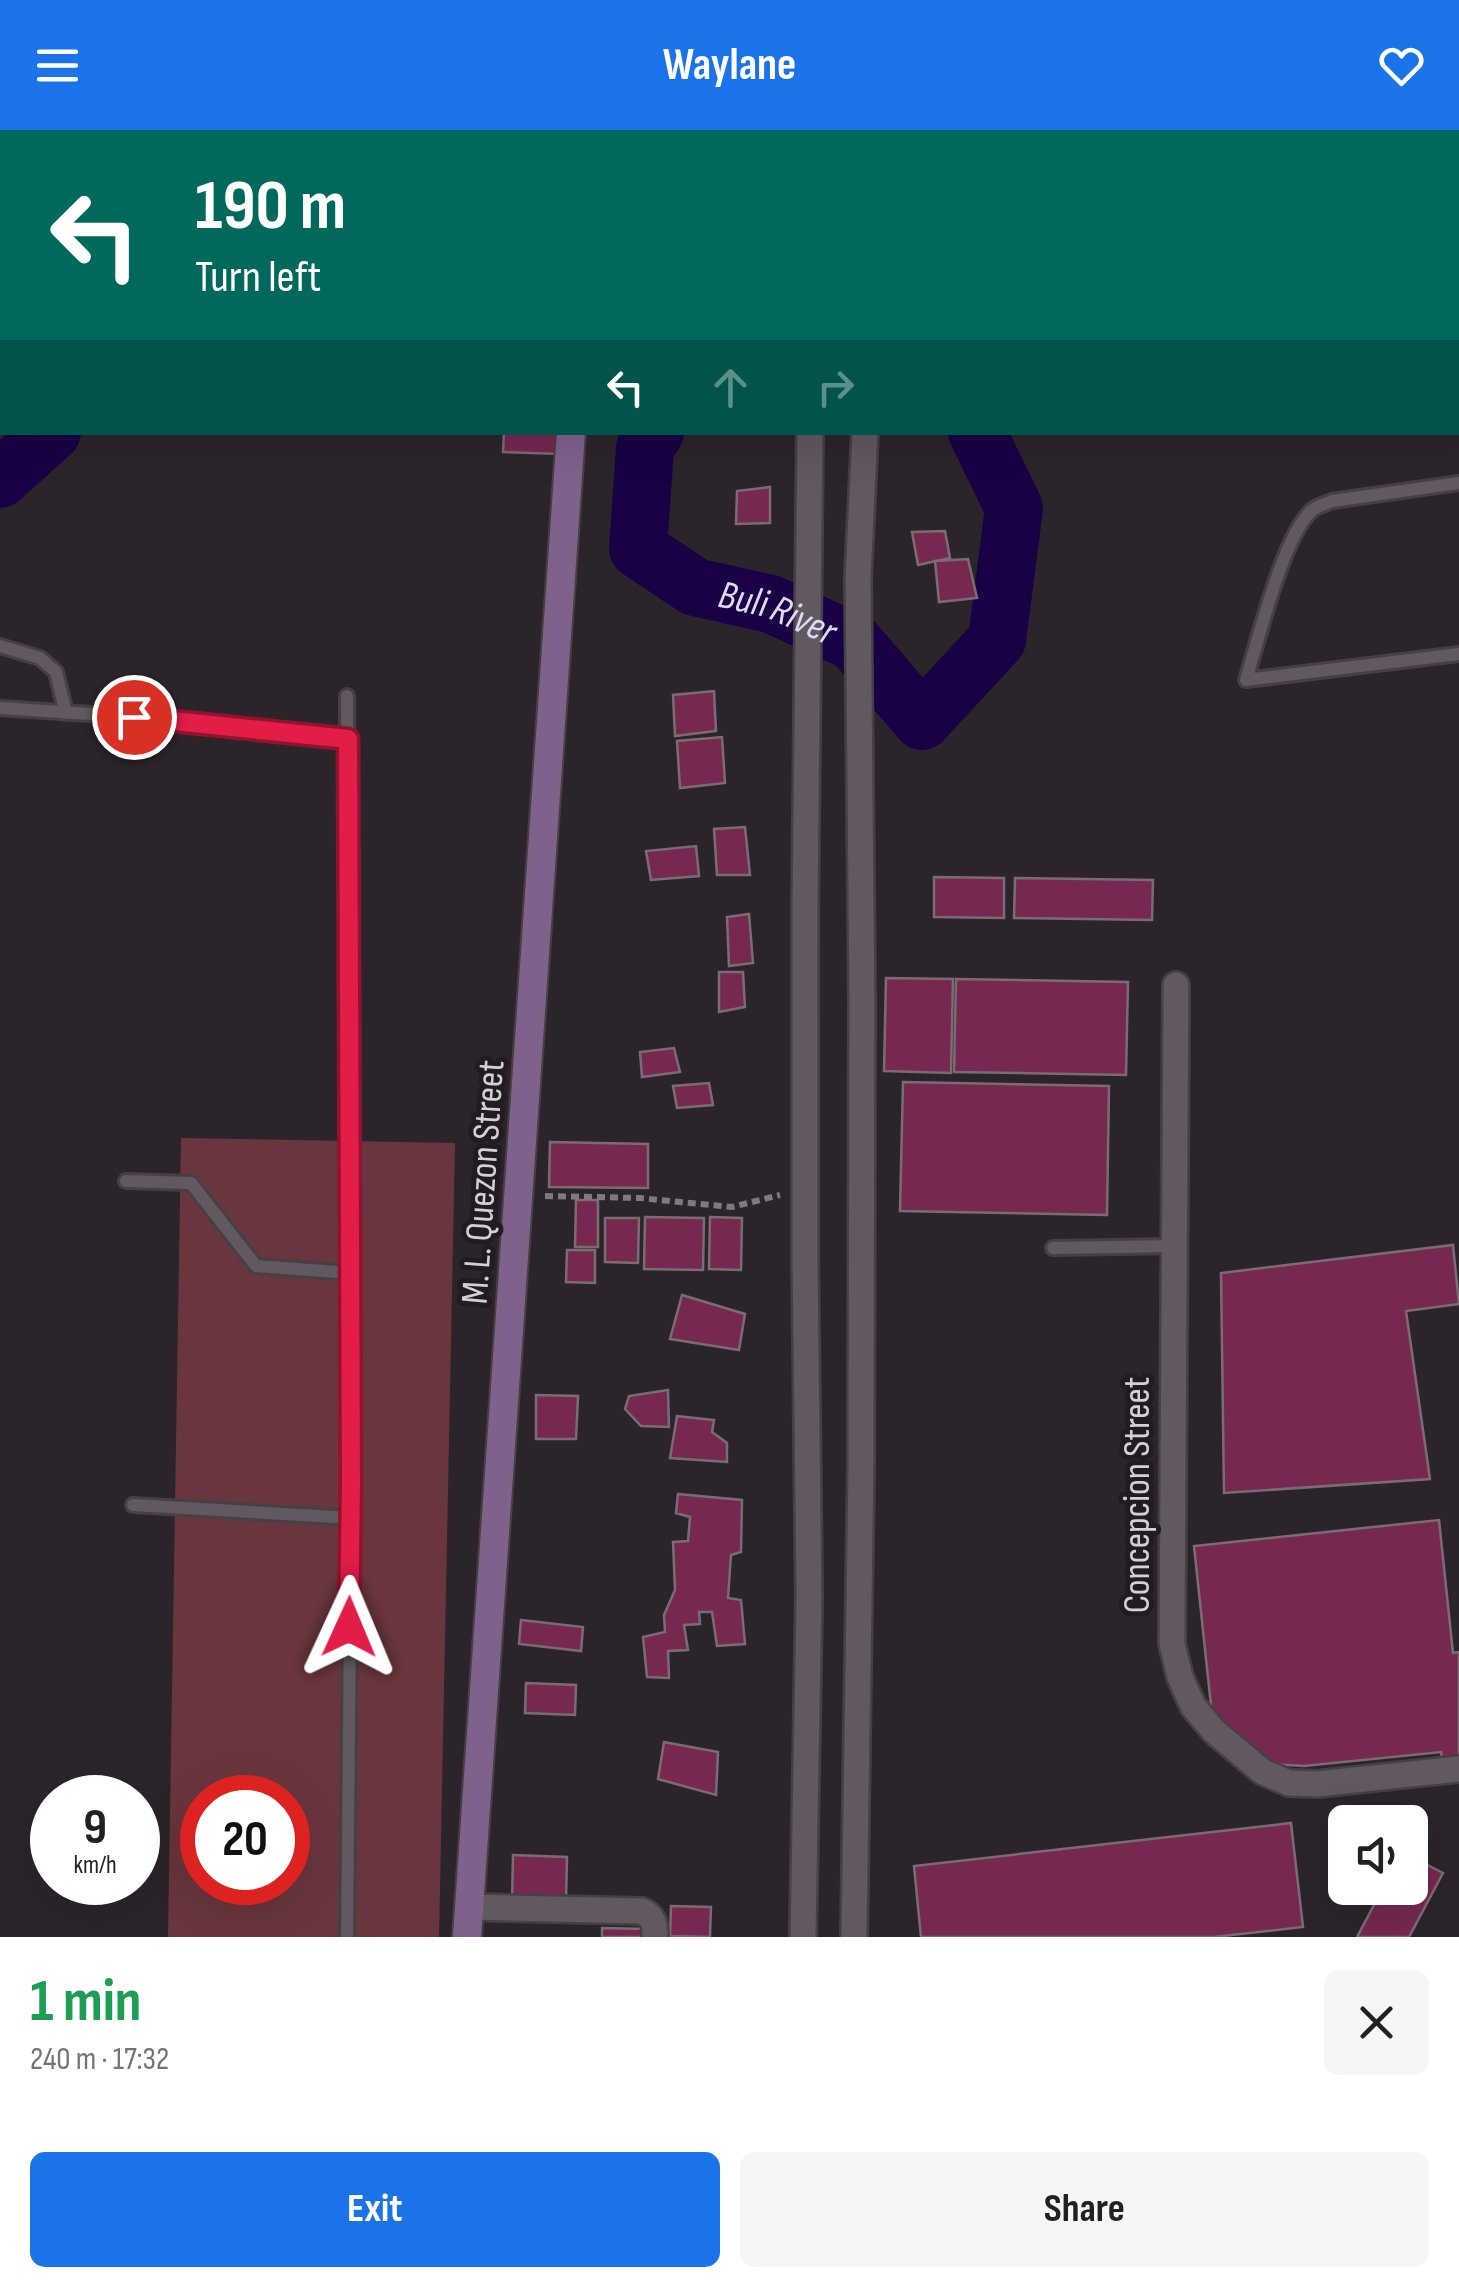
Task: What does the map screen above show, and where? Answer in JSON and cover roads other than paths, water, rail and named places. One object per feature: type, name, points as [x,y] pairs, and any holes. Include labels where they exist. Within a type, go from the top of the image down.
[{"type":"main road","name":"M. L. Quezon Street","points":[[467,1937],[570,435]]},
{"type":"street","points":[[803,1937],[809,1598],[805,1188],[810,435]]},
{"type":"street","points":[[854,1937],[861,1466],[858,578],[865,435]]},
{"type":"street","name":"Concepcion Street","points":[[1176,985],[1172,1644],[1180,1677],[1193,1706],[1214,1731],[1264,1772],[1289,1783],[1316,1784],[1459,1770]]},
{"type":"street","points":[[469,1908],[642,1912],[654,1921],[655,1937]]},
{"type":"lane","points":[[1459,483],[1332,500],[1314,508],[1299,526],[1272,591],[1246,680],[1459,654]]},
{"type":"lane","points":[[0,646],[40,658],[56,672],[66,713]]},
{"type":"lane","points":[[347,696],[351,1518],[347,1937]]},
{"type":"lane","points":[[0,708],[348,739]]},
{"type":"lane","points":[[126,1181],[191,1183],[256,1266],[350,1273]]},
{"type":"lane","points":[[1052,1248],[1175,1246]]},
{"type":"lane","points":[[133,1505],[351,1518]]},
{"type":"waterway","name":"Buli River","points":[[0,479],[49,435]]},
{"type":"waterway","name":"Buli River","points":[[653,435],[645,448],[638,549],[695,587],[771,604],[854,642],[922,721],[997,640],[1014,508],[978,435]]}]
